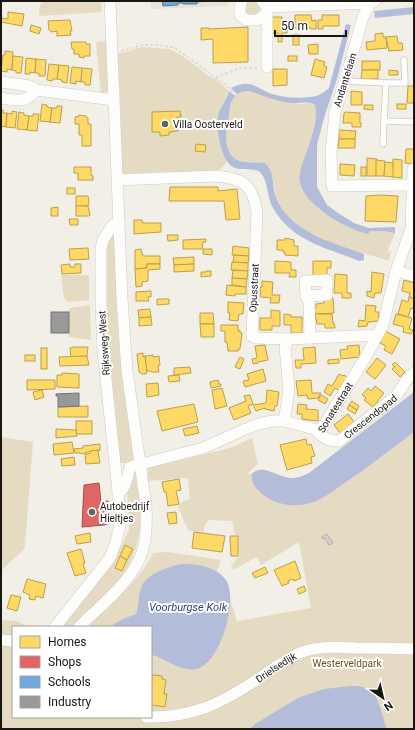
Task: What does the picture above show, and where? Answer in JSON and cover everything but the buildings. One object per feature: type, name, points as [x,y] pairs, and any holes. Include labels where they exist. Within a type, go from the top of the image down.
[{"type":"street","name":"Rijksweg-West","points":[[79,626],[127,579],[140,558],[145,540],[147,520],[146,506],[135,466],[127,371],[122,299],[110,1]]},
{"type":"street","points":[[242,1],[240,15],[246,20],[257,20],[265,7]]},
{"type":"street","points":[[265,7],[372,2]]},
{"type":"street","name":"Andantelaan","points":[[372,2],[363,17],[335,112],[332,152],[332,186],[412,185]]},
{"type":"street","points":[[265,7],[267,67]]},
{"type":"street","points":[[1,82],[30,86],[36,90],[114,100]]},
{"type":"street","points":[[1,98],[24,100],[32,96],[36,90]]},
{"type":"street","name":"Sonatestraat","points":[[135,466],[204,448],[248,428],[273,421],[284,421],[314,429],[320,433],[366,358],[383,325],[396,271],[413,229],[413,169]]},
{"type":"street","name":"Opusstraat","points":[[117,180],[215,176],[239,180],[247,186],[254,195],[257,212],[252,336],[255,338],[288,339]]},
{"type":"street","name":"Rijksweg-West","points":[[56,626],[110,558],[120,527],[121,520],[116,469],[112,447],[103,351],[101,304],[101,249],[103,240],[112,226],[119,222]]},
{"type":"street","points":[[396,271],[414,276]]},
{"type":"street","points":[[306,296],[309,302],[310,338]]},
{"type":"street","points":[[284,421],[290,391],[285,347],[288,339],[378,335]]},
{"type":"street","name":"Crescendopad","points":[[320,433],[323,438],[339,441],[396,396],[408,378],[414,373]]},
{"type":"street","name":"Rijksweg-West","points":[[118,493],[125,487],[135,466]]},
{"type":"street","points":[[116,469],[135,466]]},
{"type":"street","points":[[1,640],[12,641]]},
{"type":"street","name":"Drielsedijk","points":[[152,717],[175,716],[196,712],[217,704],[238,693],[292,656],[304,651],[330,647],[414,649]]},
{"type":"lane","points":[[344,81],[405,83],[404,60]]},
{"type":"lane","points":[[383,144],[386,83]]},
{"type":"lane","points":[[384,121],[414,122]]},
{"type":"path","points":[[112,54],[143,45],[175,48],[216,77],[244,103],[256,103],[278,108],[295,120],[299,128],[299,141],[288,171]]},
{"type":"path","points":[[215,176],[216,148],[210,122],[212,85],[216,77],[241,68],[267,67]]},
{"type":"path","points":[[244,103],[240,113],[240,122],[234,137],[234,143],[239,151],[248,155],[274,154]]},
{"type":"path","points":[[240,122],[247,133],[266,144],[273,151],[288,171],[296,201],[307,215],[324,227],[352,239],[402,255]]},
{"type":"path","points":[[166,469],[197,464],[210,464],[224,466],[233,470],[237,474],[248,501],[253,508],[273,522],[290,526],[316,521],[332,514],[414,451]]},
{"type":"path","points":[[54,718],[57,729]]},
{"type":"path","points":[[66,729],[68,718]]},
{"type":"shaded area","points":[[151,1],[228,1],[228,6],[151,9]]},
{"type":"green space","points":[[252,0],[258,2],[260,8],[258,14],[252,16],[246,14],[244,8],[246,2]]},
{"type":"green space","points":[[43,1],[101,1],[102,12],[39,16],[40,5]]},
{"type":"green space","points":[[107,41],[108,91],[101,94],[96,42]]},
{"type":"green space","points":[[143,47],[169,49],[180,54],[209,76],[217,80],[229,91],[221,107],[222,150],[227,162],[216,173],[171,172],[121,174],[120,93],[116,54]]},
{"type":"green space","points":[[247,90],[291,103],[308,103],[315,105],[317,111],[313,130],[300,174],[302,188],[313,204],[324,214],[370,231],[395,233],[387,252],[391,253],[388,261],[335,244],[299,226],[289,218],[280,205],[275,192],[271,172],[265,163],[238,160],[229,153],[226,133],[232,101],[235,96]]},
{"type":"green space","points":[[112,234],[115,236],[120,359],[134,458],[130,463],[121,463],[118,461],[108,356],[105,261],[107,240]]},
{"type":"green space","points":[[61,275],[89,275],[89,300],[66,301],[64,297]]},
{"type":"green space","points":[[90,305],[91,340],[69,337],[69,308]]},
{"type":"green space","name":"Westerveldpark","points":[[414,432],[414,729],[1,729],[1,645],[12,645],[12,718],[152,718],[152,626],[86,626],[132,583],[148,563],[153,553],[168,552],[221,560],[217,572],[202,567],[188,565],[181,565],[159,571],[227,589],[237,621],[311,608],[299,542],[261,565],[257,557],[233,570],[231,566],[239,556],[238,536],[235,534],[232,521],[209,520],[206,524],[204,532],[189,531],[178,506],[180,503],[190,499],[188,478],[148,481],[148,468],[230,448],[252,438],[258,464],[247,474],[252,474],[251,478],[285,504],[296,506],[311,503],[366,468]]},
{"type":"green space","points":[[1,437],[33,442],[25,545],[24,549],[1,571]]},
{"type":"green space","points":[[135,469],[139,501],[140,529],[133,555],[126,569],[116,584],[73,626],[59,626],[117,555],[129,530],[127,490]]},
{"type":"green space","points":[[1,620],[17,621],[27,626],[12,626],[12,637],[1,637]]},
{"type":"water","points":[[414,7],[414,14],[375,18],[374,11]]},
{"type":"water","points":[[346,24],[351,25],[337,79],[317,145],[317,187],[327,205],[354,223],[369,228],[395,227],[395,233],[370,231],[368,234],[358,231],[335,220],[323,212],[305,194],[300,183],[300,173],[314,130],[316,113],[315,105],[303,102],[284,102],[250,91],[244,91],[237,94],[231,88],[237,85],[251,84],[274,95],[292,98],[305,98],[320,95],[329,88]]},
{"type":"water","points":[[229,91],[235,96],[230,107],[226,133],[229,152],[238,160],[265,163],[271,171],[276,197],[282,209],[291,219],[313,234],[364,254],[364,260],[359,261],[322,247],[290,229],[273,208],[265,180],[261,173],[256,170],[235,168],[226,160],[220,145],[218,116]]},
{"type":"water","points":[[414,392],[414,432],[361,472],[324,497],[305,505],[287,505],[275,502],[262,494],[253,483],[252,473],[262,470],[291,478],[300,477],[309,473]]},
{"type":"water","name":"Voorburgse Kolk","points":[[181,564],[200,565],[212,569],[222,575],[226,580],[229,589],[229,616],[225,630],[213,656],[205,665],[196,669],[191,670],[181,668],[152,655],[152,626],[111,626],[136,614],[142,586],[150,576]]},
{"type":"water","points":[[350,686],[364,687],[369,689],[374,694],[379,703],[387,729],[250,729],[255,724],[298,698],[324,689]]},
{"type":"place","name":"Villa Oosterveld","points":[[165,124]]},
{"type":"place","name":"Autobedrijf Hieltjes","points":[[92,512]]}]
